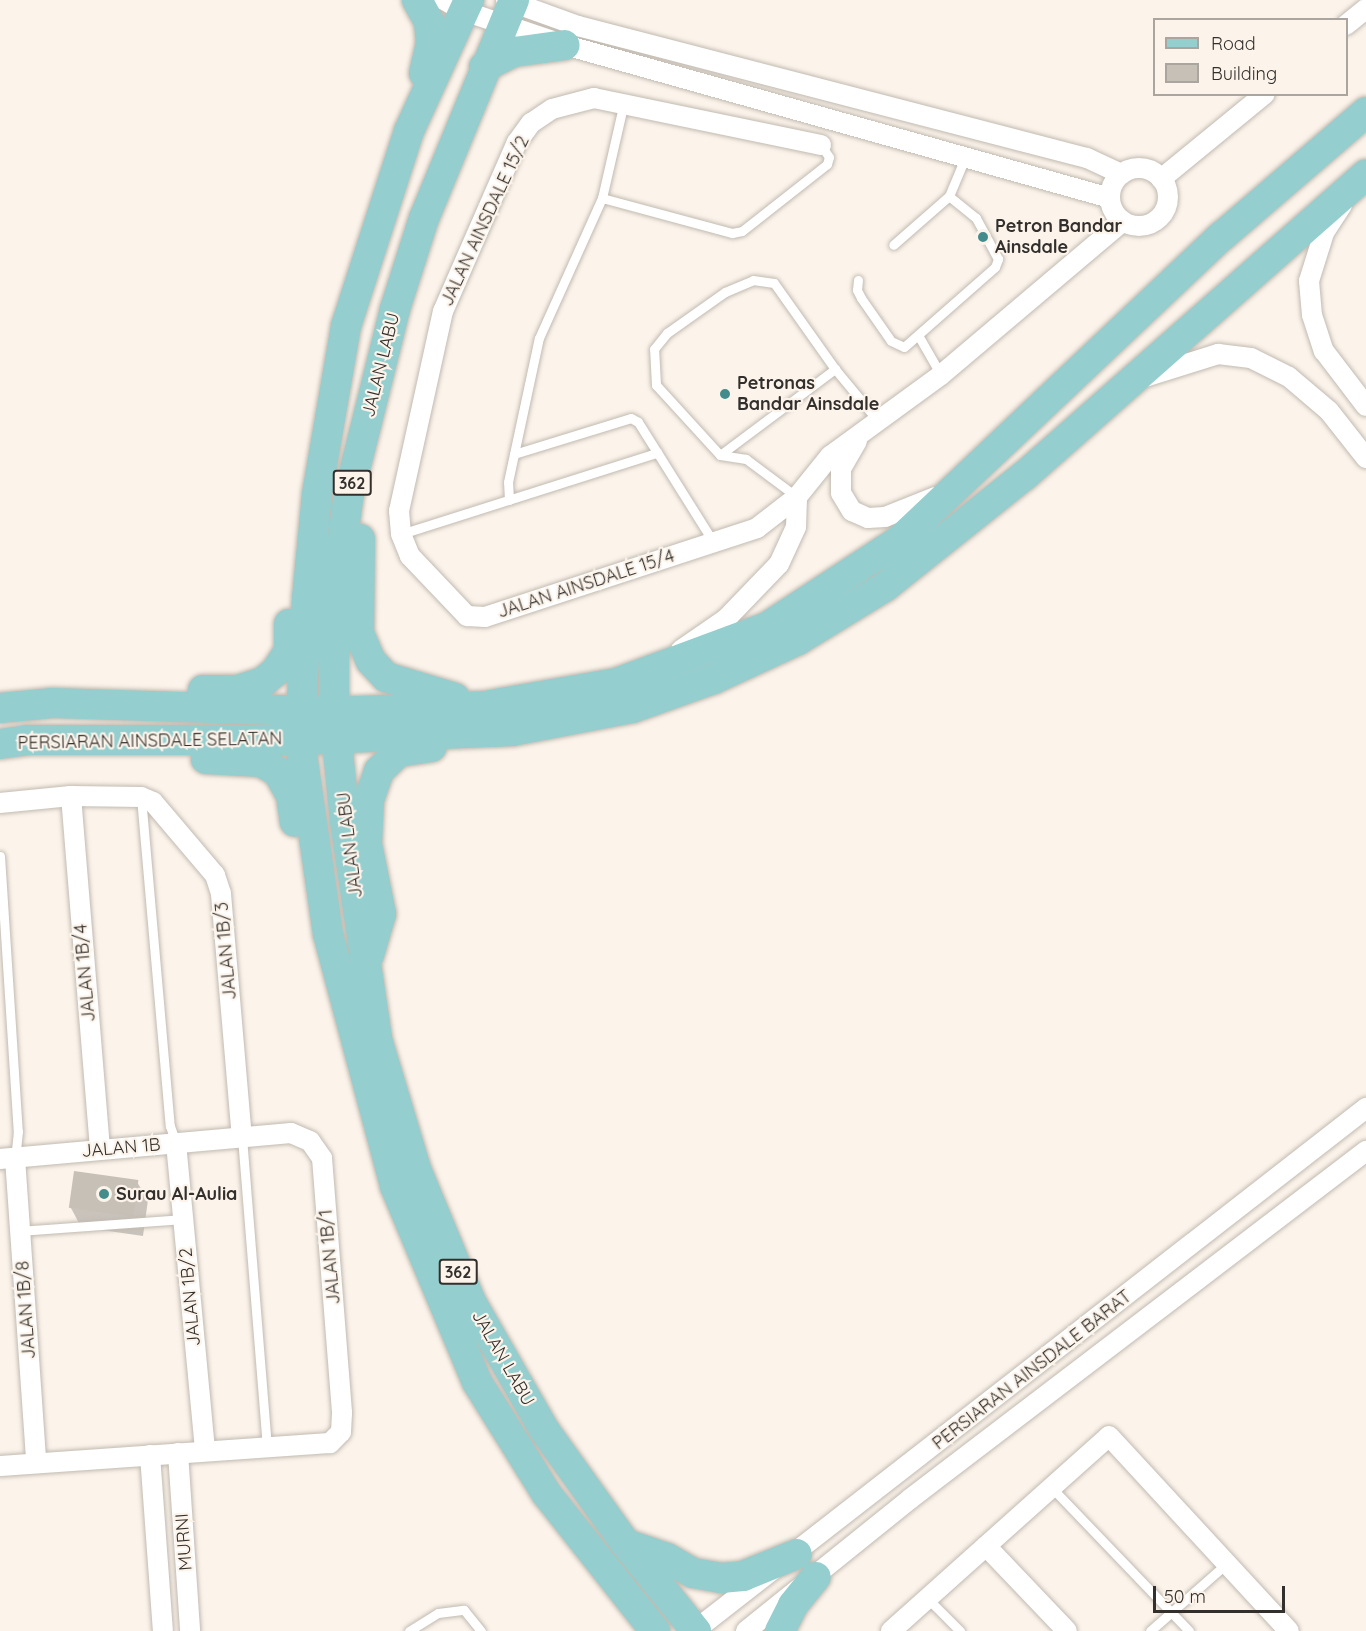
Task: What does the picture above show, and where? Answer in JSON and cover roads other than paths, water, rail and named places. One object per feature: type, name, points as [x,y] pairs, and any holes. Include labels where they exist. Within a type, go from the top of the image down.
[{"type":"main road","points":[[409,131],[431,43],[429,22],[417,0]]},
{"type":"main road","name":"JALAN LABU","points":[[459,4],[409,131],[346,326],[317,494],[300,726],[338,977],[395,1186],[477,1382],[546,1493],[655,1631]]},
{"type":"main road","name":"JALAN LABU","points":[[509,6],[424,218],[398,298],[349,493],[334,604],[337,725],[345,821],[377,1039],[416,1169],[471,1302],[545,1431],[626,1544],[695,1631]]},
{"type":"main road","points":[[484,67],[514,52],[565,45]]},
{"type":"main road","points":[[366,966],[381,914],[367,844],[369,800],[379,771],[399,752],[487,719],[644,675],[767,627],[900,540],[963,483],[1213,244],[1366,112]]},
{"type":"main road","points":[[300,726],[487,719],[566,722],[632,708],[714,678],[798,640],[886,586],[1024,476],[1361,178]]},
{"type":"main road","points":[[349,493],[360,534],[359,633],[371,661],[386,677],[487,719]]},
{"type":"main road","points":[[88,704],[148,691],[238,690],[263,682],[276,671],[289,651],[289,613],[299,530],[317,494]]},
{"type":"main road","name":"PERSIARAN AINSDALE SELATAN","points":[[0,708],[88,704],[300,726]]},
{"type":"main road","name":"PERSIARAN AINSDALE SELATAN","points":[[0,744],[28,740],[85,741],[300,726]]},
{"type":"main road","points":[[85,741],[176,758],[261,762],[278,772],[291,795],[318,938],[338,977]]},
{"type":"main road","points":[[626,1544],[667,1558],[693,1573],[721,1578],[744,1576],[797,1554]]},
{"type":"main road","points":[[607,1573],[636,1631]]},
{"type":"main road","points":[[780,1631],[793,1605],[816,1577]]},
{"type":"street","points":[[459,4],[509,6],[1087,158],[1120,174],[1146,169],[1161,179],[1167,196],[1162,213],[1140,226],[1123,221],[1110,198],[565,45],[509,6]]},
{"type":"street","points":[[1348,24],[1366,9]]},
{"type":"street","points":[[1161,179],[1263,96]]},
{"type":"street","name":"JALAN AINSDALE 15/2","points":[[401,534],[399,511],[443,311],[517,142],[531,123],[552,109],[594,98],[624,102],[821,145]]},
{"type":"street","points":[[777,136],[784,106]]},
{"type":"street","points":[[1110,198],[1120,174]]},
{"type":"street","points":[[1361,178],[1324,233],[1309,281],[1312,315],[1324,351],[1366,406]]},
{"type":"street","name":"JALAN AINSDALE 15/4","points":[[401,534],[410,556],[467,616],[475,618],[757,528],[797,497],[830,456],[942,375],[1123,221]]},
{"type":"street","points":[[1126,384],[1218,354],[1251,358],[1289,377],[1329,411],[1366,458]]},
{"type":"street","points":[[862,434],[841,469],[841,493],[852,512],[868,518],[904,512],[963,483]]},
{"type":"street","points":[[644,675],[726,619],[772,572],[796,527],[797,497]]},
{"type":"street","points":[[0,803],[70,796],[141,798]]},
{"type":"street","name":"JALAN 1B/4","points":[[70,796],[100,1150]]},
{"type":"street","name":"JALAN 1B/3","points":[[141,798],[163,809],[215,875],[221,894],[242,1137]]},
{"type":"street","name":"PERSIARAN AINSDALE BARAT","points":[[695,1631],[797,1554],[1366,1108]]},
{"type":"street","name":"JALAN 1B/1","points":[[242,1137],[291,1133],[310,1141],[322,1158],[342,1413],[341,1432],[330,1443],[267,1447]]},
{"type":"street","name":"JALAN 1B","points":[[8,1158],[242,1137]]},
{"type":"street","name":"JALAN 1B/2","points":[[176,1143],[204,1451]]},
{"type":"street","name":"PERSIARAN AINSDALE BARAT","points":[[746,1631],[816,1577],[910,1499],[1366,1151]]},
{"type":"street","name":"JALAN 1B/8","points":[[8,1158],[20,1232],[36,1462]]},
{"type":"street","points":[[891,1631],[1109,1436],[1289,1631]]},
{"type":"street","points":[[0,1466],[267,1447]]},
{"type":"street","name":"MURNI","points":[[178,1453],[190,1631]]},
{"type":"street","name":"MURNI","points":[[150,1455],[163,1631]]},
{"type":"street","points":[[986,1546],[1067,1631]]},
{"type":"street","points":[[158,1562],[186,1560]]},
{"type":"lane","points":[[509,500],[514,454],[539,338],[602,198],[624,102]]},
{"type":"lane","points":[[602,198],[732,233],[742,231],[827,164],[829,157],[821,145]]},
{"type":"lane","points":[[894,245],[949,196],[965,158]]},
{"type":"lane","points":[[858,280],[857,290],[891,341],[904,347],[995,267],[998,259],[976,218],[949,196]]},
{"type":"lane","points":[[797,497],[746,459],[720,454],[656,385],[654,349],[691,314],[725,292],[753,280],[774,283],[835,369],[878,421]]},
{"type":"lane","points":[[918,335],[942,375]]},
{"type":"lane","points":[[720,454],[835,369]]},
{"type":"lane","points":[[514,454],[623,418],[638,422],[714,543]]},
{"type":"lane","points":[[401,534],[657,453]]},
{"type":"lane","points":[[141,798],[170,1126],[176,1143]]},
{"type":"lane","points":[[0,856],[18,1131],[8,1158]]},
{"type":"lane","points":[[242,1137],[267,1447]]},
{"type":"lane","points":[[20,1232],[183,1219]]},
{"type":"lane","points":[[1052,1488],[1189,1631]]},
{"type":"lane","points":[[1150,1631],[1227,1563]]},
{"type":"lane","points":[[927,1598],[960,1631]]},
{"type":"lane","points":[[409,1631],[438,1613],[464,1610],[481,1631]]},
{"type":"place","name":"Petron Bandar Ainsdale","points":[[983,237]]},
{"type":"place","name":"Petronas Bandar Ainsdale","points":[[725,394]]},
{"type":"place","name":"Surau Al-Aulia","points":[[104,1194]]}]
